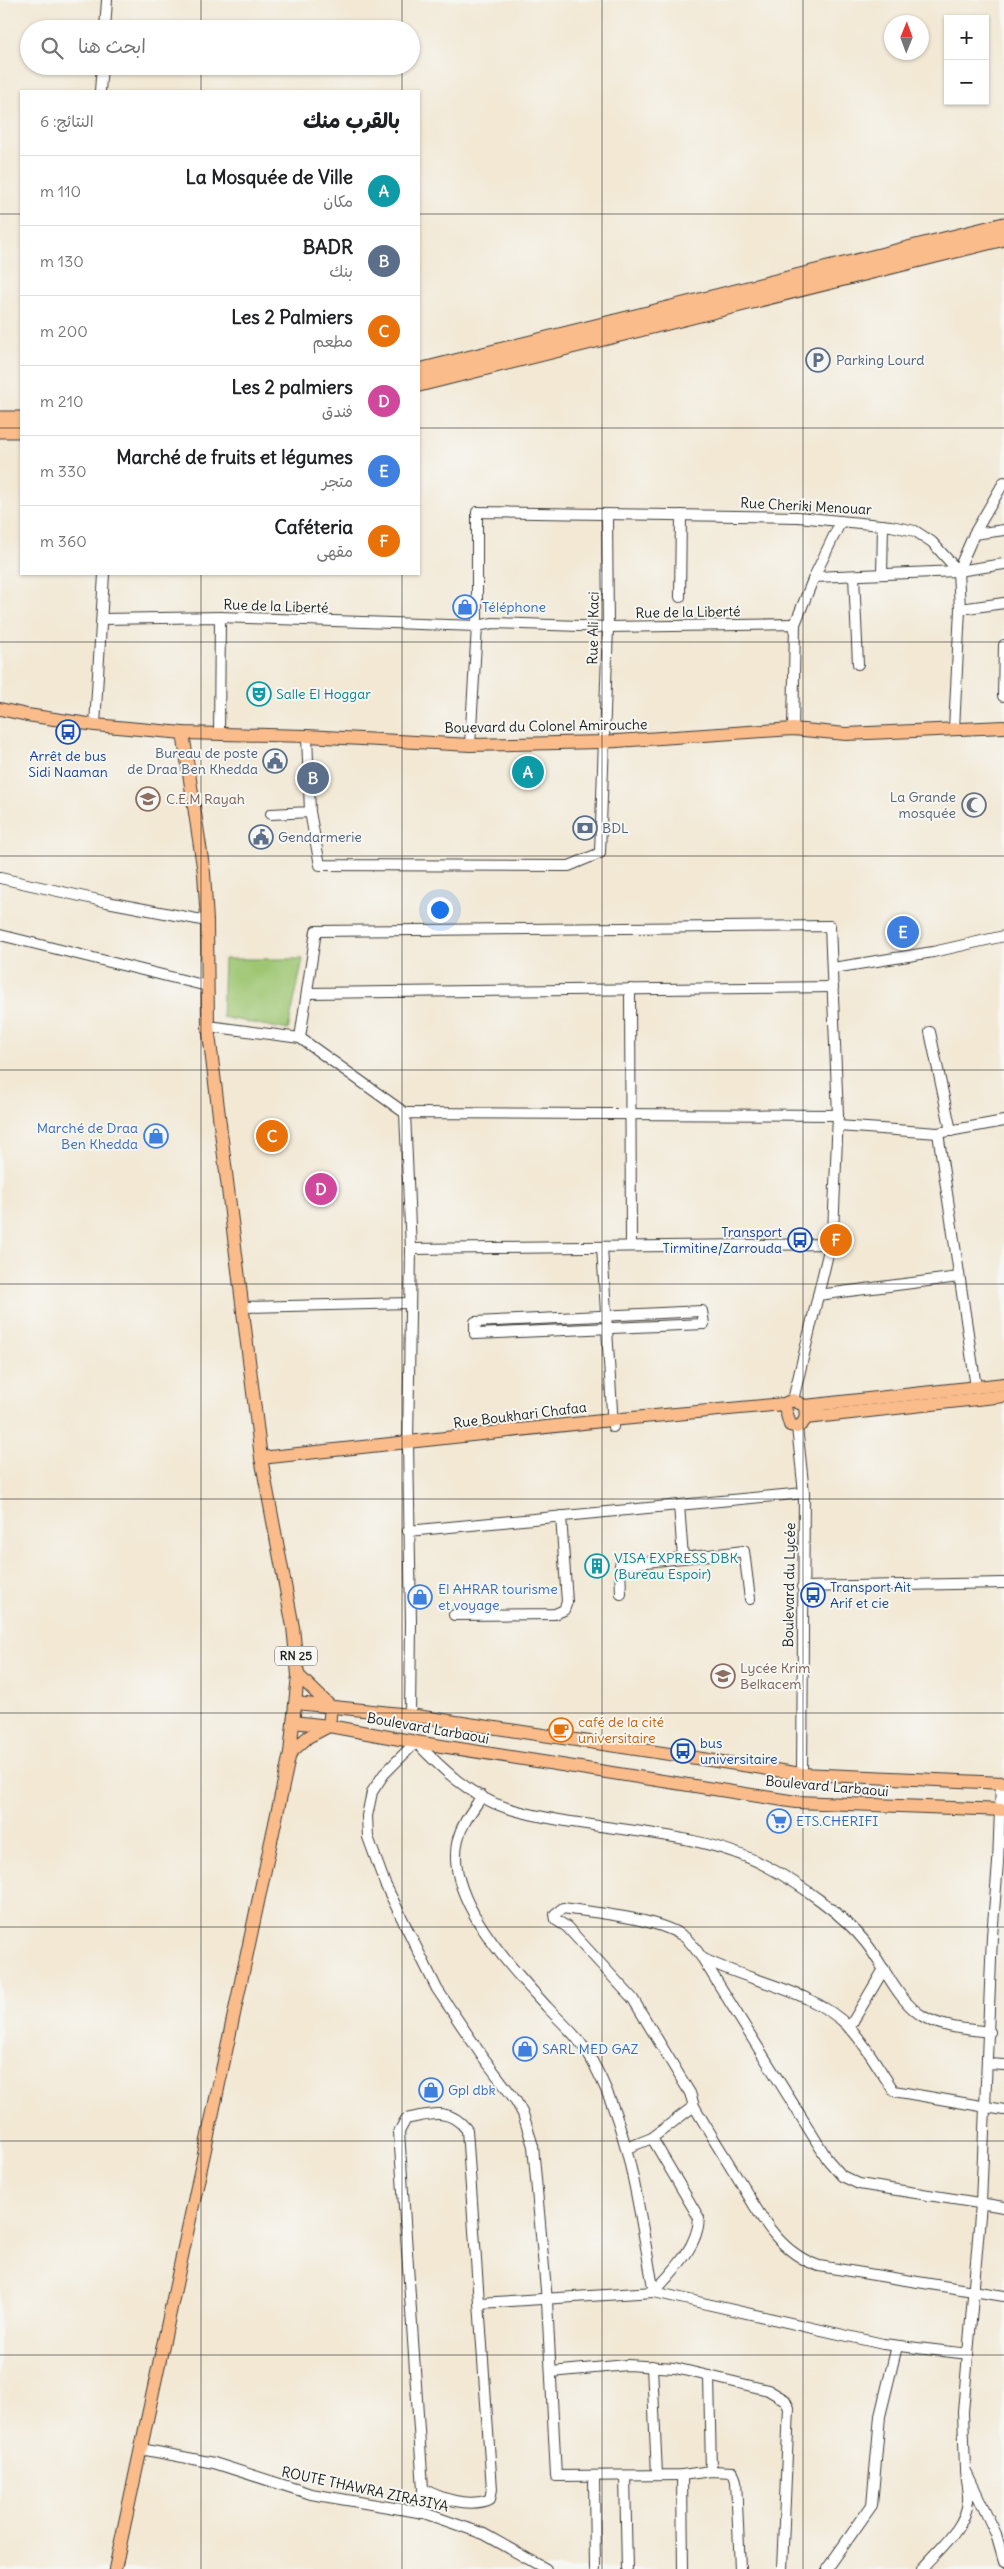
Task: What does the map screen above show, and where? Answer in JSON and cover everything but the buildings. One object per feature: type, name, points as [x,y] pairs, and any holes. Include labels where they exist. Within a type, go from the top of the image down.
[{"type":"highway","points":[[420,371],[1004,226]]},
{"type":"highway","points":[[420,384],[1004,238]]},
{"type":"highway","points":[[0,419],[20,419]]},
{"type":"highway","points":[[0,430],[20,430]]},
{"type":"main road","name":"Bouevard du Colonel Amirouche","points":[[0,709],[27,715],[95,724],[183,733],[307,736],[470,745],[602,742],[793,729],[846,734],[1004,727]]},
{"type":"main road","name":"RN 25","points":[[115,2569],[290,1753],[298,1675],[290,1606],[262,1462],[208,1026],[207,921],[204,873],[183,733]]},
{"type":"main road","points":[[787,1405],[790,1424],[803,1417],[976,1387],[1004,1384]]},
{"type":"main road","points":[[787,1405],[803,1417],[1004,1396]]},
{"type":"main road","name":"Rue Boukhari Chafaa","points":[[262,1462],[408,1448],[787,1405]]},
{"type":"main road","points":[[290,1753],[308,1738],[329,1726],[331,1707],[298,1675]]},
{"type":"main road","name":"Boulevard Larbaoui","points":[[296,1704],[410,1715],[802,1774],[1002,1783]]},
{"type":"main road","name":"Boulevard Larbaoui","points":[[293,1722],[329,1726],[416,1742],[796,1802],[1002,1810]]},
{"type":"street","points":[[106,20],[107,0]]},
{"type":"street","points":[[100,90],[101,75]]},
{"type":"street","points":[[954,729],[960,610],[958,571],[974,534],[999,502],[1004,482]]},
{"type":"street","name":"Rue Cheriki Menouar","points":[[477,626],[477,512],[798,517],[882,525],[915,531],[932,542],[958,571]]},
{"type":"street","name":"Rue Ali Kaci","points":[[310,812],[320,865],[569,866],[600,852],[602,742],[608,627],[607,514]]},
{"type":"street","points":[[680,597],[682,515]]},
{"type":"street","points":[[793,729],[795,624],[814,577],[841,521]]},
{"type":"street","points":[[882,525],[882,574]]},
{"type":"street","points":[[974,534],[1004,530]]},
{"type":"street","points":[[814,577],[958,571],[1004,564]]},
{"type":"street","points":[[95,724],[103,619],[104,575]]},
{"type":"street","points":[[854,576],[858,664]]},
{"type":"street","points":[[960,610],[1004,603]]},
{"type":"street","points":[[219,734],[220,618]]},
{"type":"street","name":"Rue de la Liberté","points":[[103,619],[220,618],[477,626],[493,623],[608,627],[795,624]]},
{"type":"street","points":[[470,745],[477,626]]},
{"type":"street","points":[[1003,696],[1004,645]]},
{"type":"street","points":[[271,814],[310,812],[307,736]]},
{"type":"street","points":[[0,878],[106,902],[207,921]]},
{"type":"street","points":[[300,1038],[316,931],[830,926],[838,1115],[833,1234],[787,1405]]},
{"type":"street","points":[[0,935],[207,986]]},
{"type":"street","points":[[833,968],[933,952],[1004,936]]},
{"type":"street","points":[[307,993],[833,987]]},
{"type":"street","points":[[630,989],[631,1246]]},
{"type":"street","points":[[208,1026],[300,1038],[405,1113],[838,1115]]},
{"type":"street","points":[[930,1032],[951,1131]]},
{"type":"street","points":[[405,1113],[411,1249],[408,1448],[411,1622],[410,1715]]},
{"type":"street","points":[[838,1126],[938,1133],[1004,1121]]},
{"type":"street","points":[[938,1133],[976,1387]]},
{"type":"street","points":[[411,1249],[830,1244]]},
{"type":"street","points":[[602,1247],[612,1424]]},
{"type":"street","points":[[818,1295],[959,1277]]},
{"type":"street","points":[[243,1307],[410,1303]]},
{"type":"street","points":[[702,1311],[704,1324],[606,1328],[475,1334],[475,1322],[702,1311]]},
{"type":"street","name":"Boulevard du Lycée","points":[[802,1774],[803,1417]]},
{"type":"street","points":[[408,1531],[804,1493]]},
{"type":"street","points":[[678,1505],[683,1558]]},
{"type":"street","points":[[454,1615],[555,1614],[564,1610],[567,1602],[561,1516]]},
{"type":"street","points":[[621,1594],[620,1565],[744,1551],[750,1599]]},
{"type":"street","points":[[802,1587],[1004,1583]]},
{"type":"street","points":[[740,2569],[736,2474],[728,2470],[682,2475],[556,2476],[548,2301],[533,2146],[523,2114],[436,1989],[385,1884],[368,1837],[367,1816],[372,1792],[384,1774],[416,1742],[430,1756],[482,1796],[506,1807],[539,1815],[660,1836],[737,1853],[768,1867],[826,1906],[865,1941],[911,2008],[924,2017],[942,2025],[990,2032]]},
{"type":"street","points":[[404,1755],[430,1756]]},
{"type":"street","points":[[922,2569],[955,2531],[964,2516],[969,2501],[964,2482],[963,2412],[975,2291],[981,2204],[984,2107],[990,2032],[992,1936],[1000,1903],[1002,1783]]},
{"type":"street","points":[[482,1796],[465,1821],[458,1838],[456,1854],[458,1875],[469,1905],[486,1933],[549,2009],[572,2031],[591,2059],[617,2116],[627,2148],[654,2292]]},
{"type":"street","points":[[1004,2207],[859,2184],[842,2176],[828,2160],[703,1959],[684,1937],[668,1928],[563,1908],[555,1914],[556,1920],[566,1927],[633,1999],[690,2093],[694,2106],[768,2227],[785,2246],[800,2258],[819,2266],[1004,2296]]},
{"type":"street","points":[[703,1959],[721,1968],[764,1981],[802,1996],[849,2028],[894,2091],[1004,2110]]},
{"type":"street","points":[[849,2028],[884,1969]]},
{"type":"street","points":[[988,2064],[1004,2065]]},
{"type":"street","points":[[627,2148],[652,2138],[694,2106]]},
{"type":"street","points":[[421,2513],[423,2489],[399,2132],[401,2124],[406,2119],[444,2114],[452,2115],[467,2130],[492,2489],[490,2499],[481,2502],[448,2500],[423,2489]]},
{"type":"street","points":[[652,2138],[699,2218],[698,2228],[681,2261],[654,2292]]},
{"type":"street","points":[[480,2303],[548,2301],[654,2292],[897,2346],[969,2354]]},
{"type":"street","points":[[827,2569],[872,2505],[880,2416],[897,2346]]},
{"type":"street","points":[[552,2372],[610,2366],[652,2366],[709,2376],[768,2390],[785,2400],[789,2408],[782,2569]]},
{"type":"street","points":[[652,2366],[657,2475]]},
{"type":"street","points":[[709,2376],[711,2471]]},
{"type":"street","name":"ROUTE THAWRA ZIRA3IYA","points":[[141,2449],[214,2463],[312,2494],[421,2513],[484,2534],[546,2569]]},
{"type":"street","points":[[965,2469],[996,2534],[1004,2562]]},
{"type":"street","points":[[682,2475],[683,2569]]},
{"type":"street","points":[[594,2476],[595,2569]]},
{"type":"street","points":[[625,2476],[627,2569]]},
{"type":"green space","points":[[224,959],[303,959],[288,1030],[222,1017]]},
{"type":"place","name":"Parking Lourd","points":[[818,360]]},
{"type":"place","name":"Téléphone","points":[[465,607]]},
{"type":"place","name":"Salle El Hoggar","points":[[259,694]]},
{"type":"place","name":"Arrêt de bus Sidi Naaman","points":[[68,732]]},
{"type":"place","name":"Bureau de poste de Draa Ben Khedda","points":[[275,761]]},
{"type":"place","name":"La Mosquée de Ville","points":[[528,772]]},
{"type":"place","name":"BADR","points":[[313,778]]},
{"type":"place","name":"C.E.M Rayah","points":[[148,799]]},
{"type":"place","name":"La Grande mosquée","points":[[974,805]]},
{"type":"place","name":"BDL","points":[[585,828]]},
{"type":"place","name":"Gendarmerie","points":[[261,837]]},
{"type":"place","name":"Marché de fruits et légumes","points":[[903,932]]},
{"type":"place","name":"Marché de Draa Ben Khedda","points":[[156,1136]]},
{"type":"place","name":"Les 2 Palmiers","points":[[272,1136]]},
{"type":"place","name":"Les 2 palmiers","points":[[321,1189]]},
{"type":"place","name":"Transport Tirmitine/Zarrouda","points":[[800,1240]]},
{"type":"place","name":"Caféteria","points":[[836,1240]]},
{"type":"place","name":"VISA EXPRESS DBK (Bureau Espoir)","points":[[597,1566]]},
{"type":"place","name":"Transport Ait Arif et cie","points":[[813,1595]]},
{"type":"place","name":"El AHRAR tourisme et voyage","points":[[420,1597]]},
{"type":"place","name":"Lycée Krim Belkacem","points":[[723,1676]]},
{"type":"place","name":"café de la cité universitaire","points":[[561,1730]]},
{"type":"place","name":"bus universitaire","points":[[683,1751]]},
{"type":"place","name":"ETS.CHERIFI","points":[[779,1821]]},
{"type":"place","name":"SARL MED GAZ","points":[[525,2049]]},
{"type":"place","name":"Gpl dbk","points":[[431,2090]]}]
